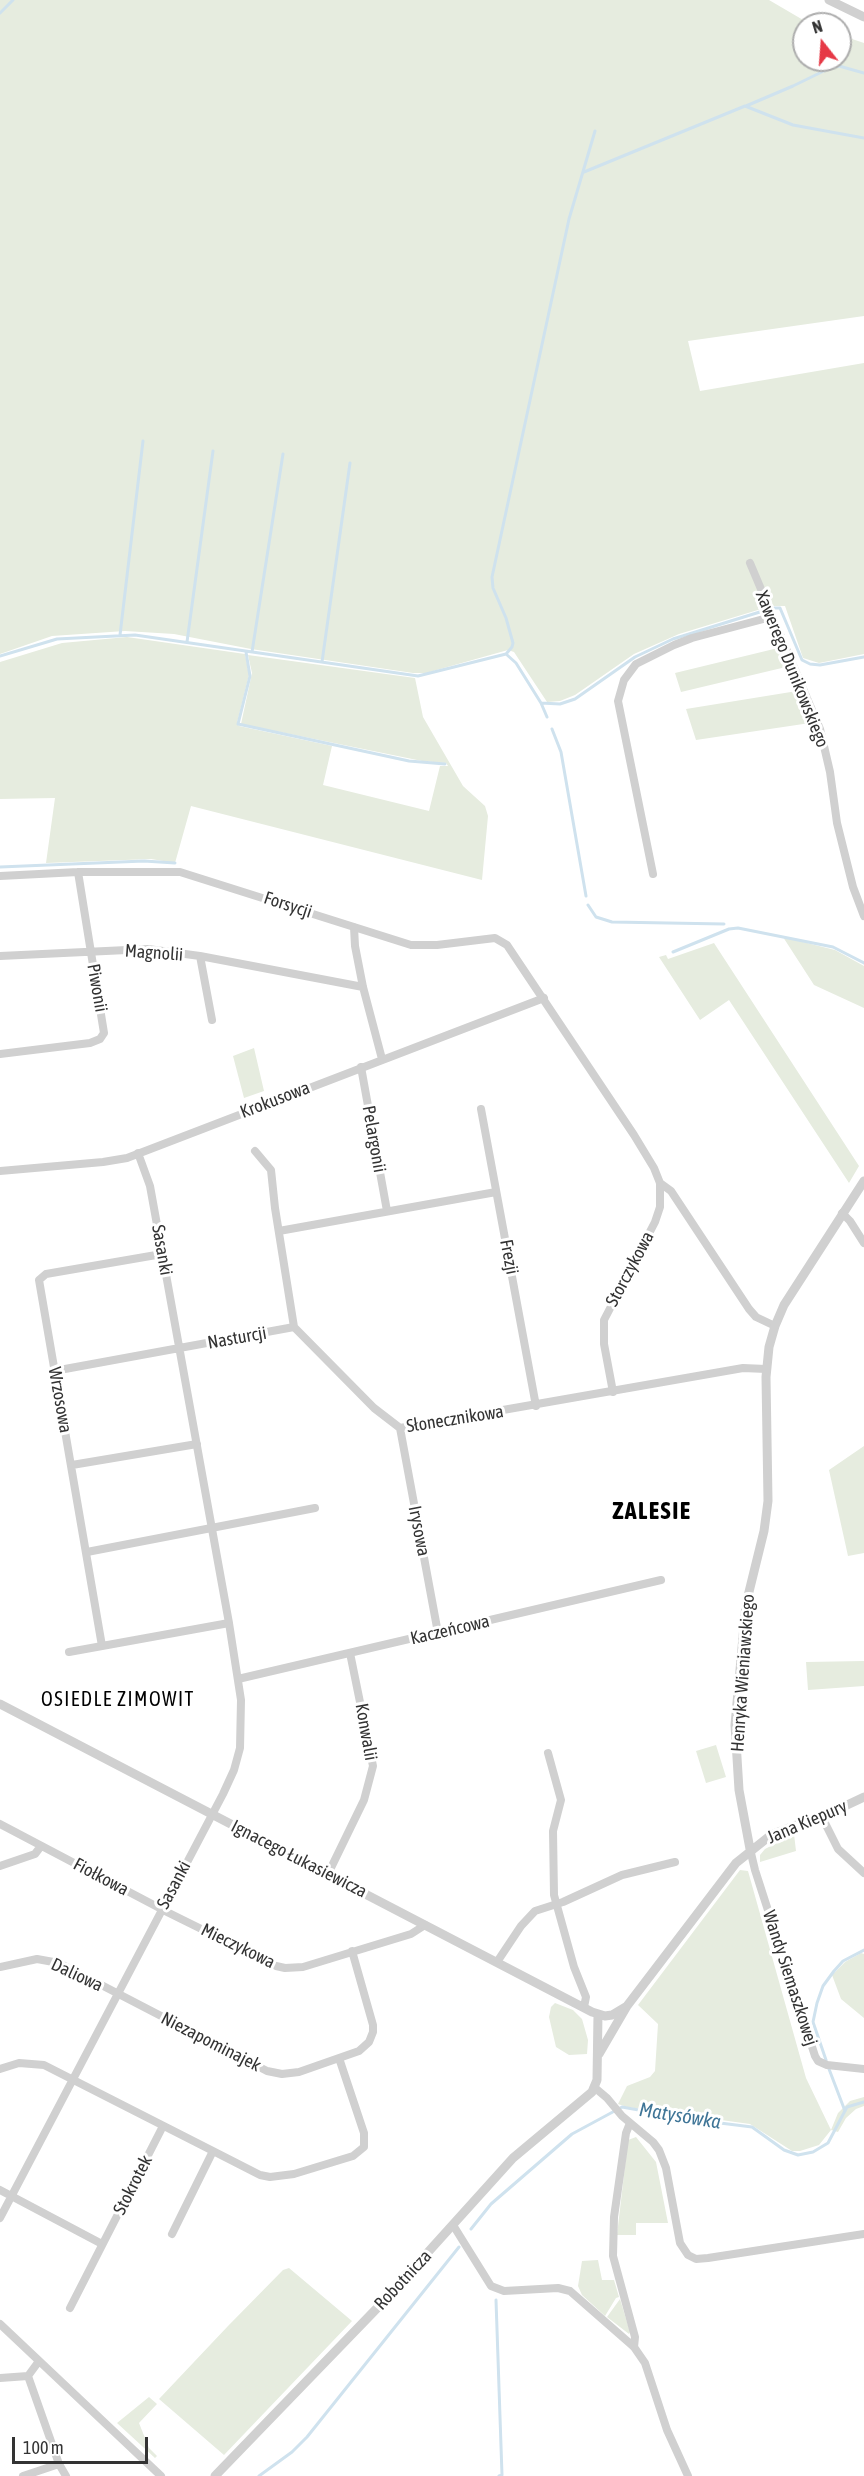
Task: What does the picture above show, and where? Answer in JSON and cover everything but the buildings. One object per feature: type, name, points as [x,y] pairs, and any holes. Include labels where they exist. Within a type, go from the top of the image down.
[{"type":"street","points":[[829,0],[864,17]]},
{"type":"street","name":"Xawerego Dunikowskiego","points":[[750,563],[820,729],[830,772],[837,823],[853,887],[864,916]]},
{"type":"street","points":[[653,874],[618,701],[624,680],[636,664],[674,645],[771,617]]},
{"type":"street","name":"Forsycji","points":[[0,876],[164,870],[186,873],[411,945],[436,945],[484,938],[501,940],[513,952],[544,998]]},
{"type":"street","name":"Piwonii","points":[[0,1054],[90,1043],[99,1039],[104,1033],[78,872]]},
{"type":"street","points":[[354,927],[355,946],[363,987],[382,1059]]},
{"type":"street","name":"Magnolii","points":[[0,956],[148,949],[200,956],[363,987]]},
{"type":"street","name":"Magnolii","points":[[200,956],[212,1020]]},
{"type":"street","name":"Krokusowa","points":[[0,1171],[109,1161],[138,1153],[544,998]]},
{"type":"street","name":"Storczykowa","points":[[544,998],[634,1136],[654,1168],[660,1183],[660,1207],[656,1220],[604,1320],[604,1344],[613,1392]]},
{"type":"street","name":"Pelargonii","points":[[361,1067],[387,1211]]},
{"type":"street","name":"Frezji","points":[[481,1109],[536,1406]]},
{"type":"street","points":[[255,1151],[271,1170],[294,1327]]},
{"type":"street","name":"Sasanki","points":[[0,2218],[234,1770],[240,1748],[241,1700],[229,1623],[150,1186],[138,1153]]},
{"type":"street","name":"Henryka Wieniawskiego","points":[[750,1849],[739,1790],[735,1725],[746,1604],[764,1531],[768,1501],[766,1369],[775,1326],[796,1285],[864,1181]]},
{"type":"street","name":"Storczykowa","points":[[660,1183],[671,1191],[749,1309],[756,1317],[775,1326]]},
{"type":"street","points":[[279,1231],[496,1192]]},
{"type":"street","points":[[842,1213],[864,1243]]},
{"type":"street","name":"Wrzosowa","points":[[102,1646],[39,1283],[40,1277],[46,1274],[162,1254]]},
{"type":"street","name":"Słonecznikowa","points":[[294,1327],[374,1408],[400,1428],[743,1368],[766,1369]]},
{"type":"street","name":"Nasturcji","points":[[179,1348],[294,1327]]},
{"type":"street","points":[[54,1371],[179,1348]]},
{"type":"street","name":"Irysowa","points":[[400,1428],[438,1633]]},
{"type":"street","points":[[72,1466],[197,1444]]},
{"type":"street","points":[[87,1552],[315,1508]]},
{"type":"street","name":"Kaczeńcowa","points":[[238,1679],[661,1580]]},
{"type":"street","points":[[69,1652],[229,1623]]},
{"type":"street","name":"Konwalii","points":[[327,1874],[364,1800],[373,1766],[350,1653]]},
{"type":"street","name":"Ignacego Łukasiewicza","points":[[0,1704],[598,2014]]},
{"type":"street","points":[[548,1753],[561,1800],[552,1840],[555,1904],[574,1967],[586,1997],[584,2007]]},
{"type":"street","name":"Jana Kiepury","points":[[750,1849],[771,1834],[864,1797]]},
{"type":"street","points":[[821,1815],[838,1849],[864,1873]]},
{"type":"street","name":"Fiołkowa","points":[[0,1824],[161,1909]]},
{"type":"street","points":[[0,1866],[34,1854],[41,1846]]},
{"type":"street","points":[[597,2059],[627,2006],[711,1895],[750,1849]]},
{"type":"street","name":"Wandy Siemaszkowej","points":[[750,1849],[815,2056],[818,2061],[827,2065],[864,2069]]},
{"type":"street","points":[[497,1962],[529,1916],[535,1911],[622,1875],[675,1862]]},
{"type":"street","name":"Mieczykowa","points":[[161,1909],[276,1966],[285,1968],[303,1967],[411,1934],[425,1925]]},
{"type":"street","points":[[0,2069],[19,2063],[36,2063],[52,2068],[260,2175],[270,2177],[294,2174],[360,2152],[365,2141],[364,2133],[339,2058],[365,2047],[373,2032],[352,1951]]},
{"type":"street","name":"Daliowa","points":[[0,1966],[24,1960],[48,1960],[59,1963],[117,1994]]},
{"type":"street","name":"Niezapominajek","points":[[117,1994],[274,2073],[292,2073],[339,2058]]},
{"type":"street","points":[[627,2006],[612,2014],[598,2014],[597,2080],[594,2088],[653,2142],[663,2158],[683,2250],[696,2259],[864,2234]]},
{"type":"street","name":"Robotnicza","points":[[215,2476],[383,2302],[522,2149],[588,2096],[594,2088]]},
{"type":"street","points":[[630,2123],[626,2133],[614,2217],[613,2256],[635,2337],[634,2347]]},
{"type":"street","name":"Stokrotek","points":[[70,2308],[163,2126]]},
{"type":"street","points":[[172,2234],[213,2151]]},
{"type":"street","points":[[0,2190],[102,2244]]},
{"type":"street","points":[[453,2225],[491,2286],[504,2291],[558,2288],[570,2291],[634,2347],[645,2363],[674,2448],[688,2476]]},
{"type":"street","points":[[0,2324],[161,2476]]},
{"type":"street","points":[[0,2378],[28,2376],[39,2361]]},
{"type":"street","points":[[28,2376],[59,2464],[66,2476]]},
{"type":"street","points":[[23,2476],[59,2464]]},
{"type":"shaded area","points":[[0,0],[769,0],[792,13],[792,72],[852,72],[852,39],[864,43],[864,316],[688,341],[700,391],[864,363],[864,654],[819,663],[803,658],[785,606],[771,606],[679,634],[634,654],[575,695],[560,701],[547,702],[514,652],[508,650],[426,673],[251,649],[174,634],[125,631],[52,636],[0,654]]},
{"type":"shaded area","points":[[127,637],[245,654],[249,675],[237,723],[239,726],[332,746],[323,785],[429,811],[440,766],[448,766],[446,763],[422,761],[241,724],[252,673],[248,655],[415,678],[423,717],[463,786],[485,806],[488,816],[482,880],[191,806],[175,863],[151,859],[46,863],[55,798],[0,799],[0,662],[62,643]]},
{"type":"shaded area","points":[[778,648],[786,667],[681,692],[675,673]]},
{"type":"shaded area","points":[[797,691],[810,723],[696,740],[686,709]]},
{"type":"shaded area","points":[[783,937],[835,950],[864,966],[864,1008],[814,985]]},
{"type":"shaded area","points":[[714,943],[859,1166],[849,1183],[729,1000],[700,1020],[659,957],[666,955],[668,959]]},
{"type":"shaded area","points":[[254,1048],[264,1091],[244,1098],[233,1056]]},
{"type":"shaded area","points":[[864,1446],[864,1553],[848,1556],[829,1470]]},
{"type":"shaded area","points":[[864,1661],[864,1686],[808,1690],[806,1662]]},
{"type":"shaded area","points":[[716,1745],[726,1777],[706,1783],[696,1751]]},
{"type":"shaded area","points":[[794,1834],[796,1851],[760,1862],[760,1855],[765,1849]]},
{"type":"shaded area","points":[[740,1870],[748,1871],[806,2078],[831,2130],[819,2145],[800,2151],[792,2151],[750,2124],[618,2104],[627,2086],[650,2077],[655,2071],[658,2024],[638,2005]]},
{"type":"shaded area","points":[[861,1953],[864,1954],[864,2018],[841,1999],[832,1975],[845,1962]]},
{"type":"shaded area","points":[[555,2003],[573,2010],[582,2019],[588,2040],[587,2054],[569,2055],[556,2047],[549,2017],[551,2007]]},
{"type":"shaded area","points":[[864,2097],[864,2106],[856,2109],[846,2118],[838,2132],[831,2130],[838,2113],[850,2101]]},
{"type":"shaded area","points":[[636,2137],[656,2162],[668,2223],[636,2223],[636,2235],[617,2235],[628,2140]]},
{"type":"shaded area","points":[[598,2260],[602,2280],[614,2280],[619,2297],[616,2298],[605,2316],[582,2295],[578,2286],[582,2261]]},
{"type":"shaded area","points":[[289,2268],[352,2321],[224,2455],[159,2399],[283,2270]]},
{"type":"shaded area","points":[[620,2299],[630,2332],[629,2334],[607,2317]]},
{"type":"shaded area","points":[[149,2397],[157,2404],[139,2423],[149,2448],[157,2456],[155,2458],[117,2423]]},
{"type":"waterway","points":[[0,13],[13,0]]},
{"type":"waterway","points":[[746,106],[832,67],[839,66],[864,73]]},
{"type":"waterway","points":[[584,172],[745,106],[793,125],[864,138]]},
{"type":"waterway","points":[[506,654],[513,643],[506,618],[493,588],[492,577],[569,219],[595,131]]},
{"type":"waterway","points":[[120,635],[143,441]]},
{"type":"waterway","points":[[187,642],[213,451]]},
{"type":"waterway","points":[[252,652],[283,454]]},
{"type":"waterway","points":[[322,662],[350,463]]},
{"type":"waterway","points":[[774,608],[780,608],[802,660],[820,665],[864,657]]},
{"type":"waterway","points":[[541,703],[560,704],[575,699],[635,657],[673,639],[763,611]]},
{"type":"waterway","points":[[0,656],[57,639],[135,635],[418,676],[506,654],[516,663],[547,717]]},
{"type":"waterway","points":[[246,652],[250,676],[238,724],[409,761],[445,764]]},
{"type":"waterway","points":[[552,729],[561,752],[586,896]]},
{"type":"waterway","points":[[0,867],[144,861],[175,863]]},
{"type":"waterway","points":[[588,905],[596,917],[612,922],[724,924]]},
{"type":"waterway","points":[[673,952],[729,929],[738,928],[833,947],[864,963]]},
{"type":"waterway","points":[[826,2060],[813,2022],[817,2003],[823,1986],[834,1971],[843,1961],[864,1950]]},
{"type":"waterway","points":[[829,2069],[845,2111]]},
{"type":"waterway","name":"Matysówka","points":[[471,2229],[491,2204],[572,2134],[622,2107],[688,2119],[752,2127],[784,2150],[798,2155],[813,2152],[828,2143],[847,2107],[864,2102]]},
{"type":"waterway","name":"Matysówka","points":[[259,2476],[292,2452],[307,2437],[459,2247]]},
{"type":"waterway","points":[[496,2300],[502,2475],[499,2476]]},
{"type":"district","name":"ZALESIE","points":[[652,1511]]},
{"type":"district","name":"OSIEDLE ZIMOWIT","points":[[118,1700]]}]
